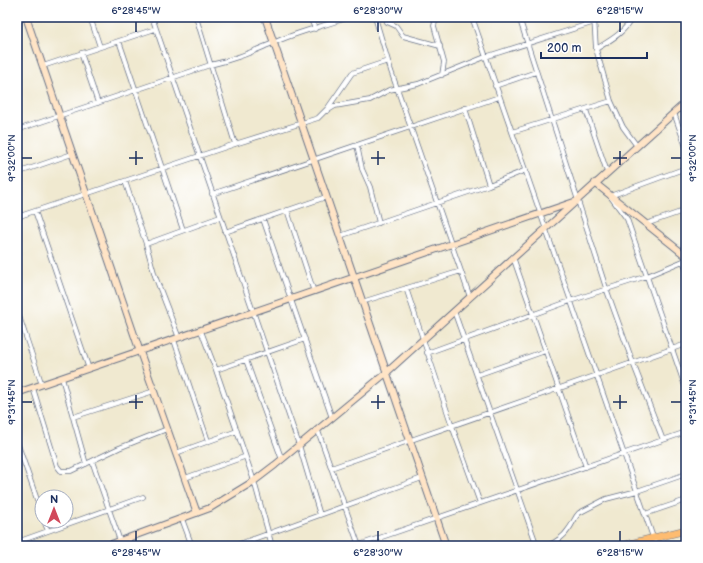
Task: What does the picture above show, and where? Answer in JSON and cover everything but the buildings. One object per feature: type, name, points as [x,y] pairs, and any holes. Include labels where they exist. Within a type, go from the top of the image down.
[{"type":"main road","points":[[622,546],[686,530]]},
{"type":"street","points":[[26,17],[140,352],[197,513]]},
{"type":"street","points":[[90,17],[100,47]]},
{"type":"street","points":[[152,17],[299,445],[320,515]]},
{"type":"street","points":[[196,17],[235,144]]},
{"type":"street","points":[[265,17],[446,546]]},
{"type":"street","points":[[310,17],[315,29]]},
{"type":"street","points":[[17,130],[210,65],[236,59],[274,43],[349,17]]},
{"type":"street","points":[[375,17],[388,61],[470,296]]},
{"type":"street","points":[[386,17],[387,22],[396,26],[403,36],[440,46]]},
{"type":"street","points":[[433,17],[444,62],[442,75]]},
{"type":"street","points":[[472,17],[656,546]]},
{"type":"street","points":[[519,17],[606,288],[663,440]]},
{"type":"street","points":[[594,17],[596,49],[611,101],[623,126],[636,146]]},
{"type":"street","points":[[596,49],[613,38],[629,24],[632,17]]},
{"type":"street","points":[[17,206],[19,217],[162,168],[318,118],[335,106],[365,102],[389,90],[418,84],[485,57],[595,22]]},
{"type":"street","points":[[42,66],[155,29]]},
{"type":"street","points":[[119,41],[183,230]]},
{"type":"street","points":[[82,53],[98,103]]},
{"type":"street","points":[[318,118],[327,109],[352,73],[388,61]]},
{"type":"street","points":[[495,86],[536,72]]},
{"type":"street","points":[[212,194],[499,97]]},
{"type":"street","points":[[512,132],[611,101]]},
{"type":"street","points":[[106,546],[182,519],[218,504],[254,481],[282,460],[386,373],[686,102]]},
{"type":"street","points":[[465,108],[489,185]]},
{"type":"street","points":[[586,110],[607,172]]},
{"type":"street","points":[[674,113],[686,147]]},
{"type":"street","points":[[357,145],[362,169],[370,187],[379,223]]},
{"type":"street","points":[[17,173],[72,154]]},
{"type":"street","points":[[610,196],[686,168]]},
{"type":"street","points":[[340,236],[489,185],[526,170]]},
{"type":"street","points":[[125,181],[208,441]]},
{"type":"street","points":[[595,183],[646,224],[685,259],[686,269]]},
{"type":"street","points":[[610,196],[627,219],[686,389]]},
{"type":"street","points":[[225,232],[326,197]]},
{"type":"street","points":[[17,393],[140,352],[578,200]]},
{"type":"street","points":[[287,210],[314,292]]},
{"type":"street","points":[[646,224],[686,210]]},
{"type":"street","points":[[35,211],[89,369]]},
{"type":"street","points":[[146,244],[220,217]]},
{"type":"street","points":[[263,219],[332,418]]},
{"type":"street","points":[[514,257],[586,467]]},
{"type":"street","points":[[427,353],[606,288],[647,276],[685,259]]},
{"type":"street","points":[[362,302],[461,271]]},
{"type":"street","points":[[406,288],[422,340],[480,503]]},
{"type":"street","points":[[17,310],[42,384]]},
{"type":"street","points":[[454,311],[537,546]]},
{"type":"street","points":[[201,331],[237,431],[244,457],[254,481],[272,546]]},
{"type":"street","points":[[216,370],[305,339]]},
{"type":"street","points":[[331,468],[686,344]]},
{"type":"street","points":[[477,375],[545,351]]},
{"type":"street","points":[[246,360],[282,460]]},
{"type":"street","points":[[62,378],[86,464]]},
{"type":"street","points":[[33,388],[57,466],[61,471],[66,472],[119,448],[167,429]]},
{"type":"street","points":[[73,417],[154,391]]},
{"type":"street","points":[[176,453],[237,431]]},
{"type":"street","points":[[318,431],[358,546],[686,432]]},
{"type":"street","points":[[17,442],[34,491]]},
{"type":"street","points":[[185,478],[244,457]]},
{"type":"street","points":[[92,461],[120,541]]},
{"type":"street","points":[[547,546],[561,538],[569,529],[579,513],[606,499],[637,491],[686,474]]},
{"type":"street","points":[[234,546],[422,478]]},
{"type":"street","points":[[20,541],[143,497]]},
{"type":"street","points":[[645,514],[686,500]]},
{"type":"street","points":[[182,519],[192,546]]},
{"type":"street","points":[[17,533],[22,546]]},
{"type":"street","points":[[128,538],[131,546]]}]
